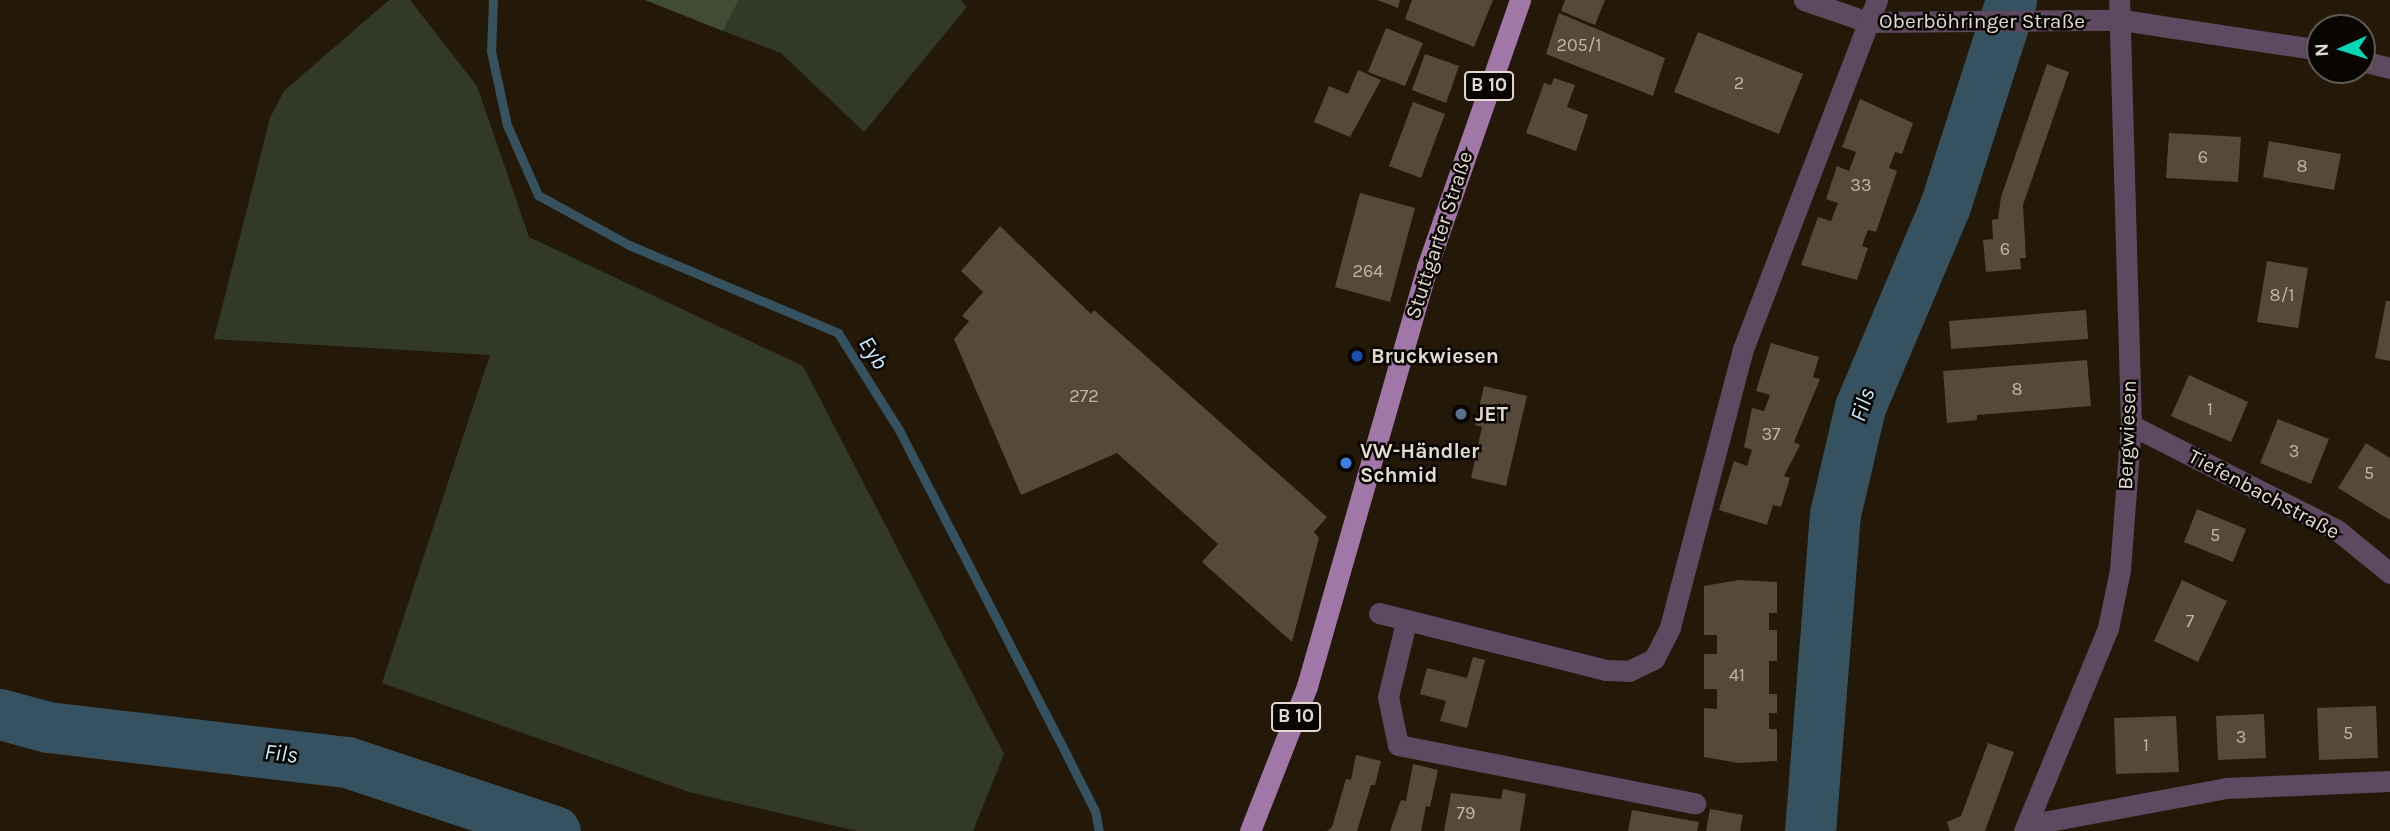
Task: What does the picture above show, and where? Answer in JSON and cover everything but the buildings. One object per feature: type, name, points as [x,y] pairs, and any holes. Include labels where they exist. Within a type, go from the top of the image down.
[{"type":"main road","name":"Stuttgarter Straße","points":[[1250,831],[1307,686],[1427,267],[1520,0]]},
{"type":"street","name":"Oberböhringer Straße","points":[[1804,0],[1868,22],[2065,20],[2120,10],[2306,47]]},
{"type":"street","points":[[1379,613],[1405,622],[1606,670],[1629,671],[1654,659],[1670,627],[1743,349],[1878,0]]},
{"type":"street","name":"Bergwiesen","points":[[2025,828],[2108,628],[2120,570],[2131,425],[2120,10]]},
{"type":"street","name":"Tiefenbachstraße","points":[[2131,425],[2337,530],[2390,573]]},
{"type":"street","points":[[1405,622],[1388,697],[1398,746],[1695,803]]},
{"type":"street","points":[[2025,828],[2227,788],[2390,781]]},
{"type":"green space","points":[[389,0],[410,0],[477,86],[529,237],[803,366],[1004,754],[973,831],[857,831],[689,792],[382,683],[490,355],[214,339],[270,118],[284,91]]},
{"type":"green space","points":[[645,0],[739,0],[723,31]]},
{"type":"green space","points":[[739,0],[961,0],[967,7],[864,132],[781,53],[723,31]]},
{"type":"waterway","name":"Eyb","points":[[493,0],[491,51],[507,125],[538,195],[629,245],[838,333],[899,430],[1095,811],[1099,831]]},
{"type":"waterway","name":"Fils","points":[[1810,831],[1835,514],[1860,407],[1945,206],[2011,0]]},
{"type":"waterway","name":"Fils","points":[[0,714],[48,727],[347,762],[555,831]]},
{"type":"place","name":"Bruckwiesen","points":[[1357,356]]},
{"type":"place","name":"JET","points":[[1461,414]]},
{"type":"place","name":"VW-Händler Schmid","points":[[1346,463]]}]
